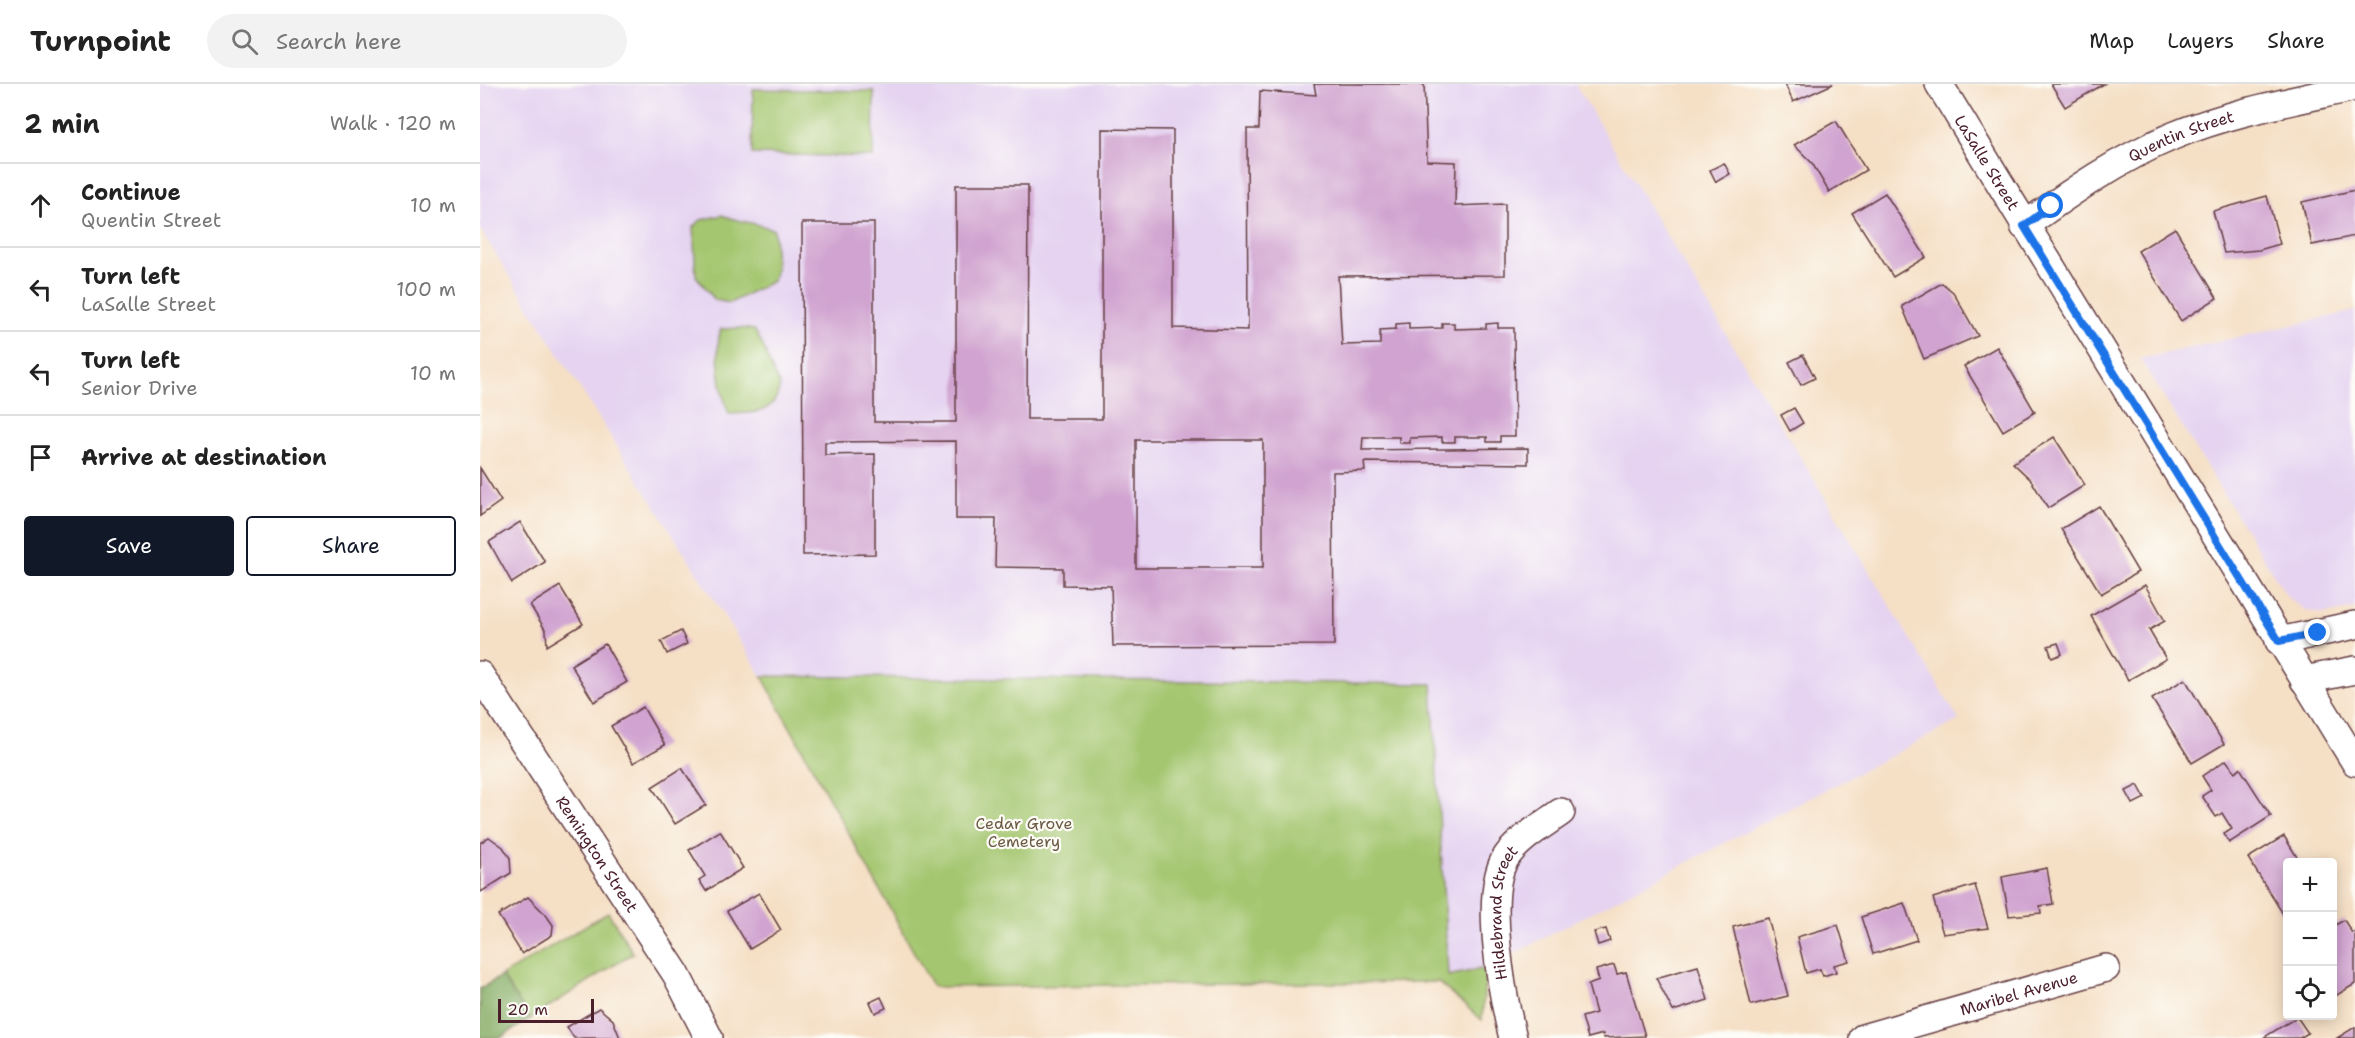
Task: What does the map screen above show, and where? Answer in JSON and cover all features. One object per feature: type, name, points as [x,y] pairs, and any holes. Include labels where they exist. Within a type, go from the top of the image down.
[{"type":"street","name":"LaSalle Street","points":[[1939,84],[2024,226],[2355,762]]},
{"type":"street","name":"Quentin Street","points":[[2024,226],[2108,168],[2172,137],[2206,124],[2282,103],[2355,87]]},
{"type":"street","points":[[2279,641],[2355,625]]},
{"type":"street","points":[[2304,680],[2355,669]]},
{"type":"street","name":"Remington Street","points":[[480,675],[676,974],[709,1038]]},
{"type":"street","name":"Hildebrand Street","points":[[1513,1038],[1503,996],[1499,963],[1497,896],[1501,866],[1518,844],[1561,812]]},
{"type":"street","name":"Maribel Avenue","points":[[1863,1038],[2106,968]]},
{"type":"shaded area","points":[[480,84],[1575,84],[1959,720],[1486,968],[1448,977],[1432,684],[762,676],[480,229]]},
{"type":"shaded area","points":[[2355,311],[2355,608],[2324,614],[2305,610],[2288,598],[2140,359]]},
{"type":"green space","points":[[753,89],[874,91],[873,157],[752,154]]},
{"type":"green space","points":[[722,215],[774,230],[776,269],[773,281],[730,303],[715,300],[696,276],[693,227],[701,220]]},
{"type":"green space","points":[[721,329],[754,330],[780,385],[777,395],[768,407],[755,412],[729,414],[719,372],[719,337]]},
{"type":"green space","name":"Cedar Grove Cemetery","points":[[762,676],[1432,684],[1448,976],[1486,968],[1482,1020],[1438,982],[933,987]]},
{"type":"green space","points":[[608,912],[633,953],[500,1038],[480,1038],[480,989]]},
{"type":"green space","points":[[502,976],[530,1019],[500,1038],[480,1038],[480,989]]},
{"type":"building","points":[[1314,84],[1424,84],[1427,161],[1456,162],[1455,206],[1505,204],[1505,275],[1338,276],[1342,345],[1380,344],[1380,330],[1396,329],[1396,324],[1409,323],[1409,329],[1442,328],[1442,323],[1454,323],[1454,329],[1486,328],[1486,324],[1498,323],[1498,328],[1514,328],[1515,436],[1500,436],[1500,442],[1487,442],[1487,437],[1455,437],[1455,442],[1442,442],[1442,437],[1410,438],[1410,443],[1399,443],[1399,437],[1363,437],[1362,450],[1528,448],[1528,464],[1364,462],[1365,471],[1333,472],[1334,645],[1113,646],[1111,586],[1063,585],[1063,568],[995,567],[996,519],[956,519],[956,441],[825,442],[825,455],[875,454],[875,554],[803,555],[802,223],[874,223],[874,422],[956,422],[956,185],[1028,185],[1027,419],[1102,419],[1102,129],[1173,130],[1173,328],[1248,330],[1247,129],[1259,129],[1260,91],[1316,95]],"holes":[[[1136,440],[1263,440],[1263,568],[1136,568]]]},
{"type":"building","points":[[1785,84],[1833,84],[1793,102]]},
{"type":"building","points":[[2051,84],[2104,84],[2065,107]]},
{"type":"building","points":[[1836,121],[1866,170],[1829,192],[1812,163],[1794,145]]},
{"type":"building","points":[[1724,163],[1730,174],[1716,182],[1710,170]]},
{"type":"building","points":[[2355,190],[2355,236],[2312,245],[2302,202]]},
{"type":"building","points":[[1885,193],[1926,257],[1893,277],[1852,213]]},
{"type":"building","points":[[2267,196],[2280,244],[2259,250],[2224,253],[2213,211]]},
{"type":"building","points":[[2175,228],[2217,298],[2181,321],[2138,251]]},
{"type":"building","points":[[1942,283],[1953,292],[1978,336],[1924,359],[1902,306]]},
{"type":"building","points":[[1997,347],[2035,412],[2003,431],[1964,366]]},
{"type":"building","points":[[1803,355],[1815,378],[1801,385],[1789,362]]},
{"type":"building","points":[[1794,408],[1803,423],[1790,431],[1781,415]]},
{"type":"building","points":[[2054,437],[2085,485],[2048,508],[2031,480],[2013,463]]},
{"type":"building","points":[[480,468],[501,501],[480,516]]},
{"type":"building","points":[[2099,506],[2138,572],[2101,594],[2061,529]]},
{"type":"building","points":[[520,522],[545,562],[512,583],[489,542]]},
{"type":"building","points":[[2145,585],[2165,621],[2149,630],[2166,659],[2128,680],[2091,616]]},
{"type":"building","points":[[560,586],[583,624],[547,646],[546,631],[530,605]]},
{"type":"building","points":[[681,631],[687,644],[667,654],[661,641]]},
{"type":"building","points":[[2058,643],[2062,654],[2052,658],[2048,646]]},
{"type":"building","points":[[605,644],[627,682],[594,702],[571,665]]},
{"type":"building","points":[[2185,679],[2224,744],[2192,763],[2152,699]]},
{"type":"building","points":[[643,707],[665,745],[633,763],[611,726]]},
{"type":"building","points":[[2226,760],[2235,772],[2240,768],[2271,816],[2229,843],[2224,834],[2232,829],[2222,813],[2216,817],[2202,796],[2211,790],[2202,776]]},
{"type":"building","points":[[682,768],[706,805],[675,824],[652,787]]},
{"type":"building","points":[[2138,785],[2145,798],[2133,804],[2126,791]]},
{"type":"building","points":[[720,831],[743,868],[706,891],[699,880],[705,876],[689,850]]},
{"type":"building","points":[[2284,836],[2298,858],[2283,858],[2283,914],[2248,858]]},
{"type":"building","points":[[489,837],[503,847],[510,858],[511,873],[481,892],[480,843]]},
{"type":"building","points":[[2047,868],[2053,904],[2040,906],[2041,913],[2009,916],[2002,877]]},
{"type":"building","points":[[1975,885],[1988,928],[1943,934],[1933,898]]},
{"type":"building","points":[[759,893],[781,930],[750,949],[727,911]]},
{"type":"building","points":[[528,897],[553,925],[552,935],[522,954],[498,915]]},
{"type":"building","points":[[1904,903],[1917,940],[1873,954],[1861,917]]},
{"type":"building","points":[[1768,918],[1788,996],[1751,1005],[1733,927]]},
{"type":"building","points":[[2344,920],[2352,933],[2355,931],[2355,984],[2337,995],[2337,966],[2337,924]]},
{"type":"building","points":[[1838,925],[1849,961],[1834,965],[1836,972],[1823,976],[1820,969],[1806,973],[1797,937]]},
{"type":"building","points":[[1606,929],[1610,941],[1598,945],[1594,932]]},
{"type":"building","points":[[1614,965],[1617,974],[1626,972],[1645,1036],[1604,1038],[1603,1034],[1588,1038],[1582,1017],[1596,1013],[1588,985],[1599,981],[1596,970]]},
{"type":"building","points":[[1698,966],[1708,1000],[1673,1011],[1656,978]]},
{"type":"building","points":[[881,997],[886,1008],[875,1013],[870,1002]]},
{"type":"building","points":[[599,1008],[613,1020],[620,1038],[574,1038],[567,1027]]},
{"type":"building","points":[[2292,1020],[2299,1020],[2308,1033],[2300,1038],[2263,1038]]},
{"type":"building","points":[[2355,1027],[2355,1038],[2337,1038]]},
{"type":"route","points":[[2051,206],[2024,226],[2279,641],[2318,633]]}]
